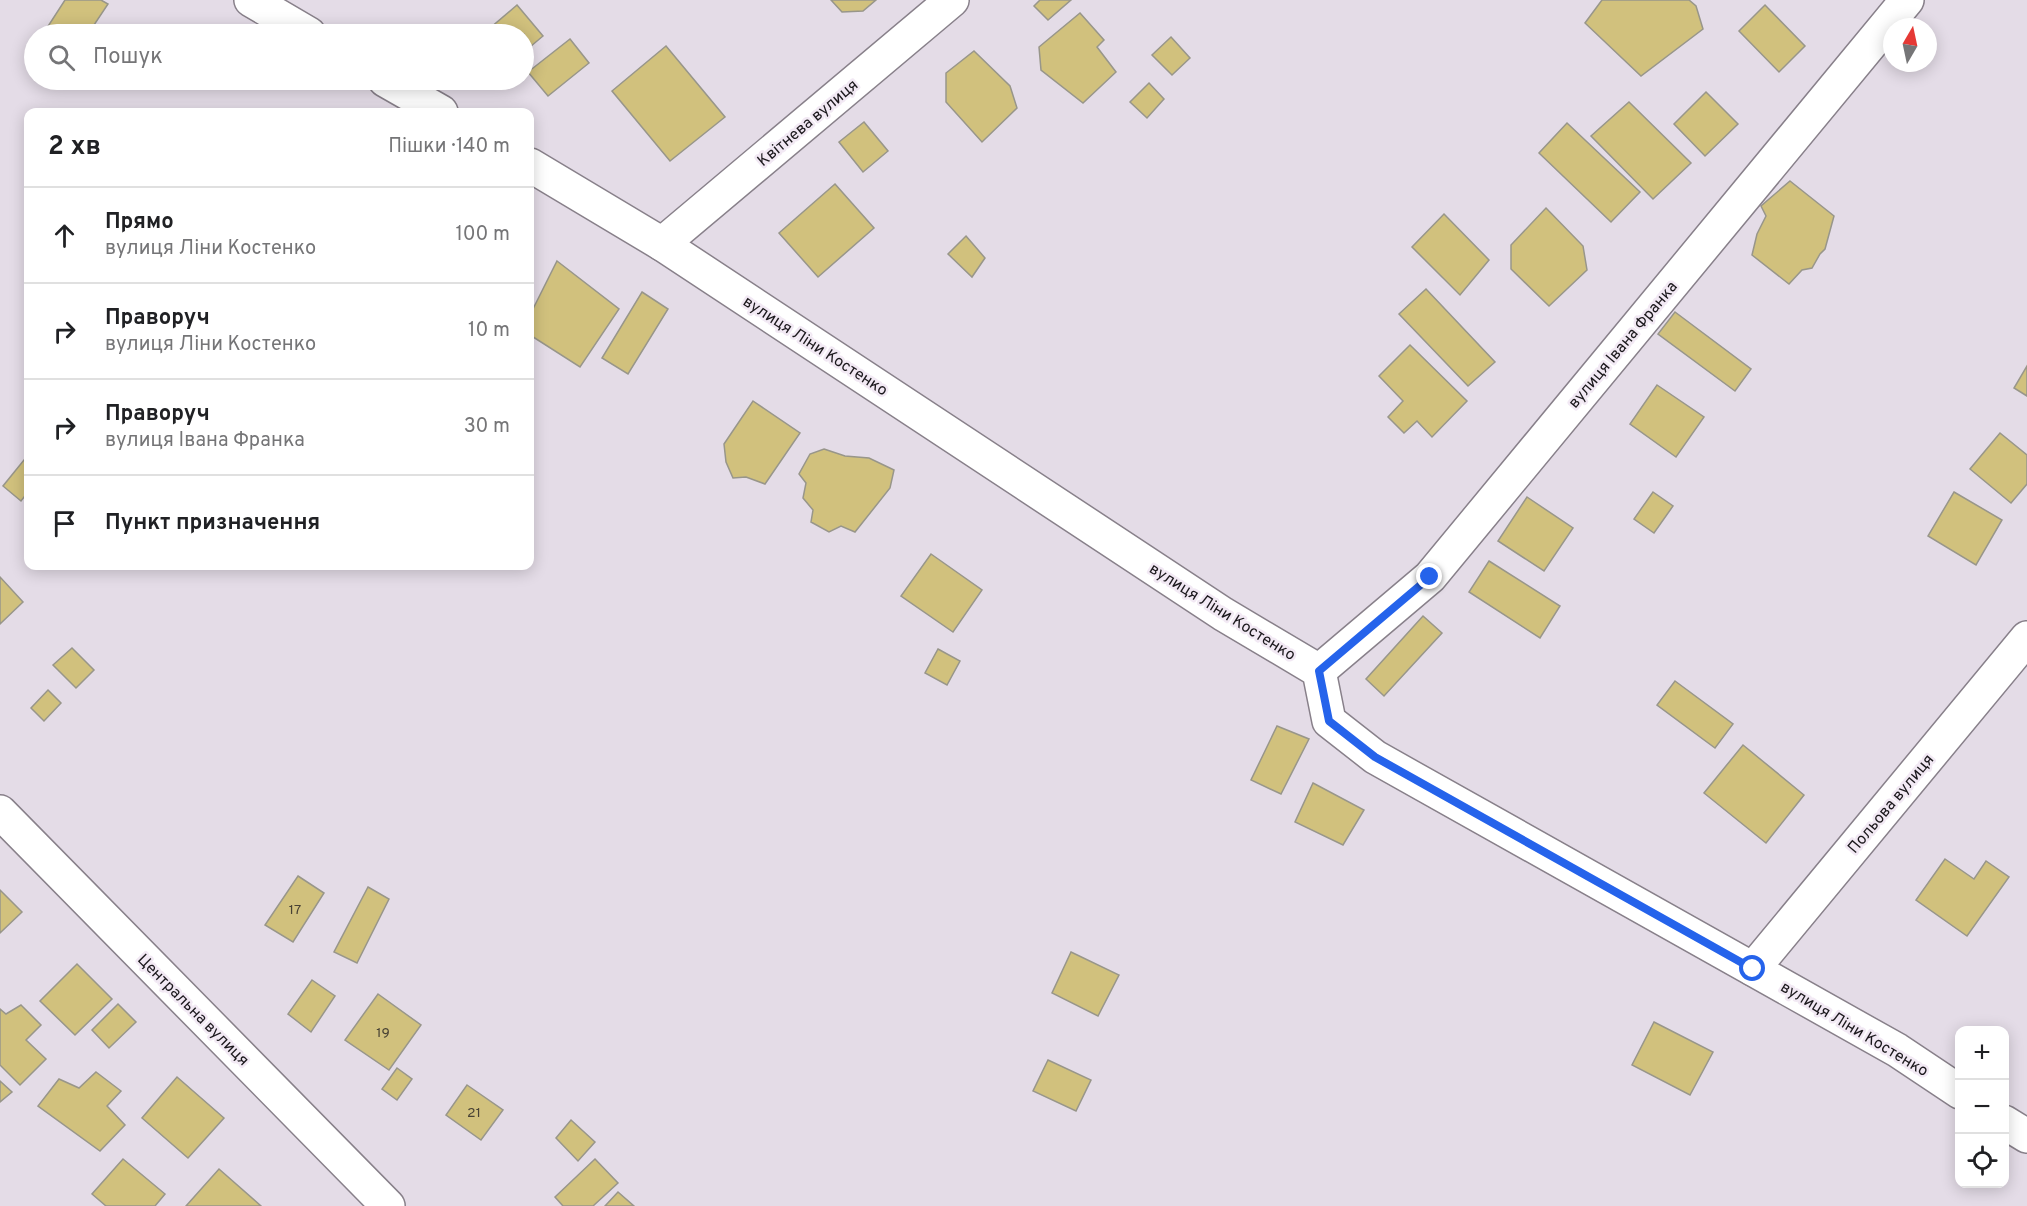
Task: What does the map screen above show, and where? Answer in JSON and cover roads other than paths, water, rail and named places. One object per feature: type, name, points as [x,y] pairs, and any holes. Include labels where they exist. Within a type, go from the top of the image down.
[{"type":"street","points":[[251,0],[292,24]]},
{"type":"street","name":"Квітнева вулиця","points":[[662,244],[952,0]]},
{"type":"street","name":"вулиця Івана Франка","points":[[1319,671],[1430,577],[1907,0]]},
{"type":"street","points":[[402,90],[434,108]]},
{"type":"street","name":"вулиця Ліни Костенко","points":[[534,167],[662,244],[1223,614],[1319,671],[1329,721],[1375,757],[1897,1050],[1955,1089]]},
{"type":"street","name":"Польова вулиця","points":[[1753,969],[2027,638]]},
{"type":"street","name":"Центральна вулиця","points":[[0,812],[388,1206]]},
{"type":"street","points":[[2009,1125],[2027,1136]]}]
